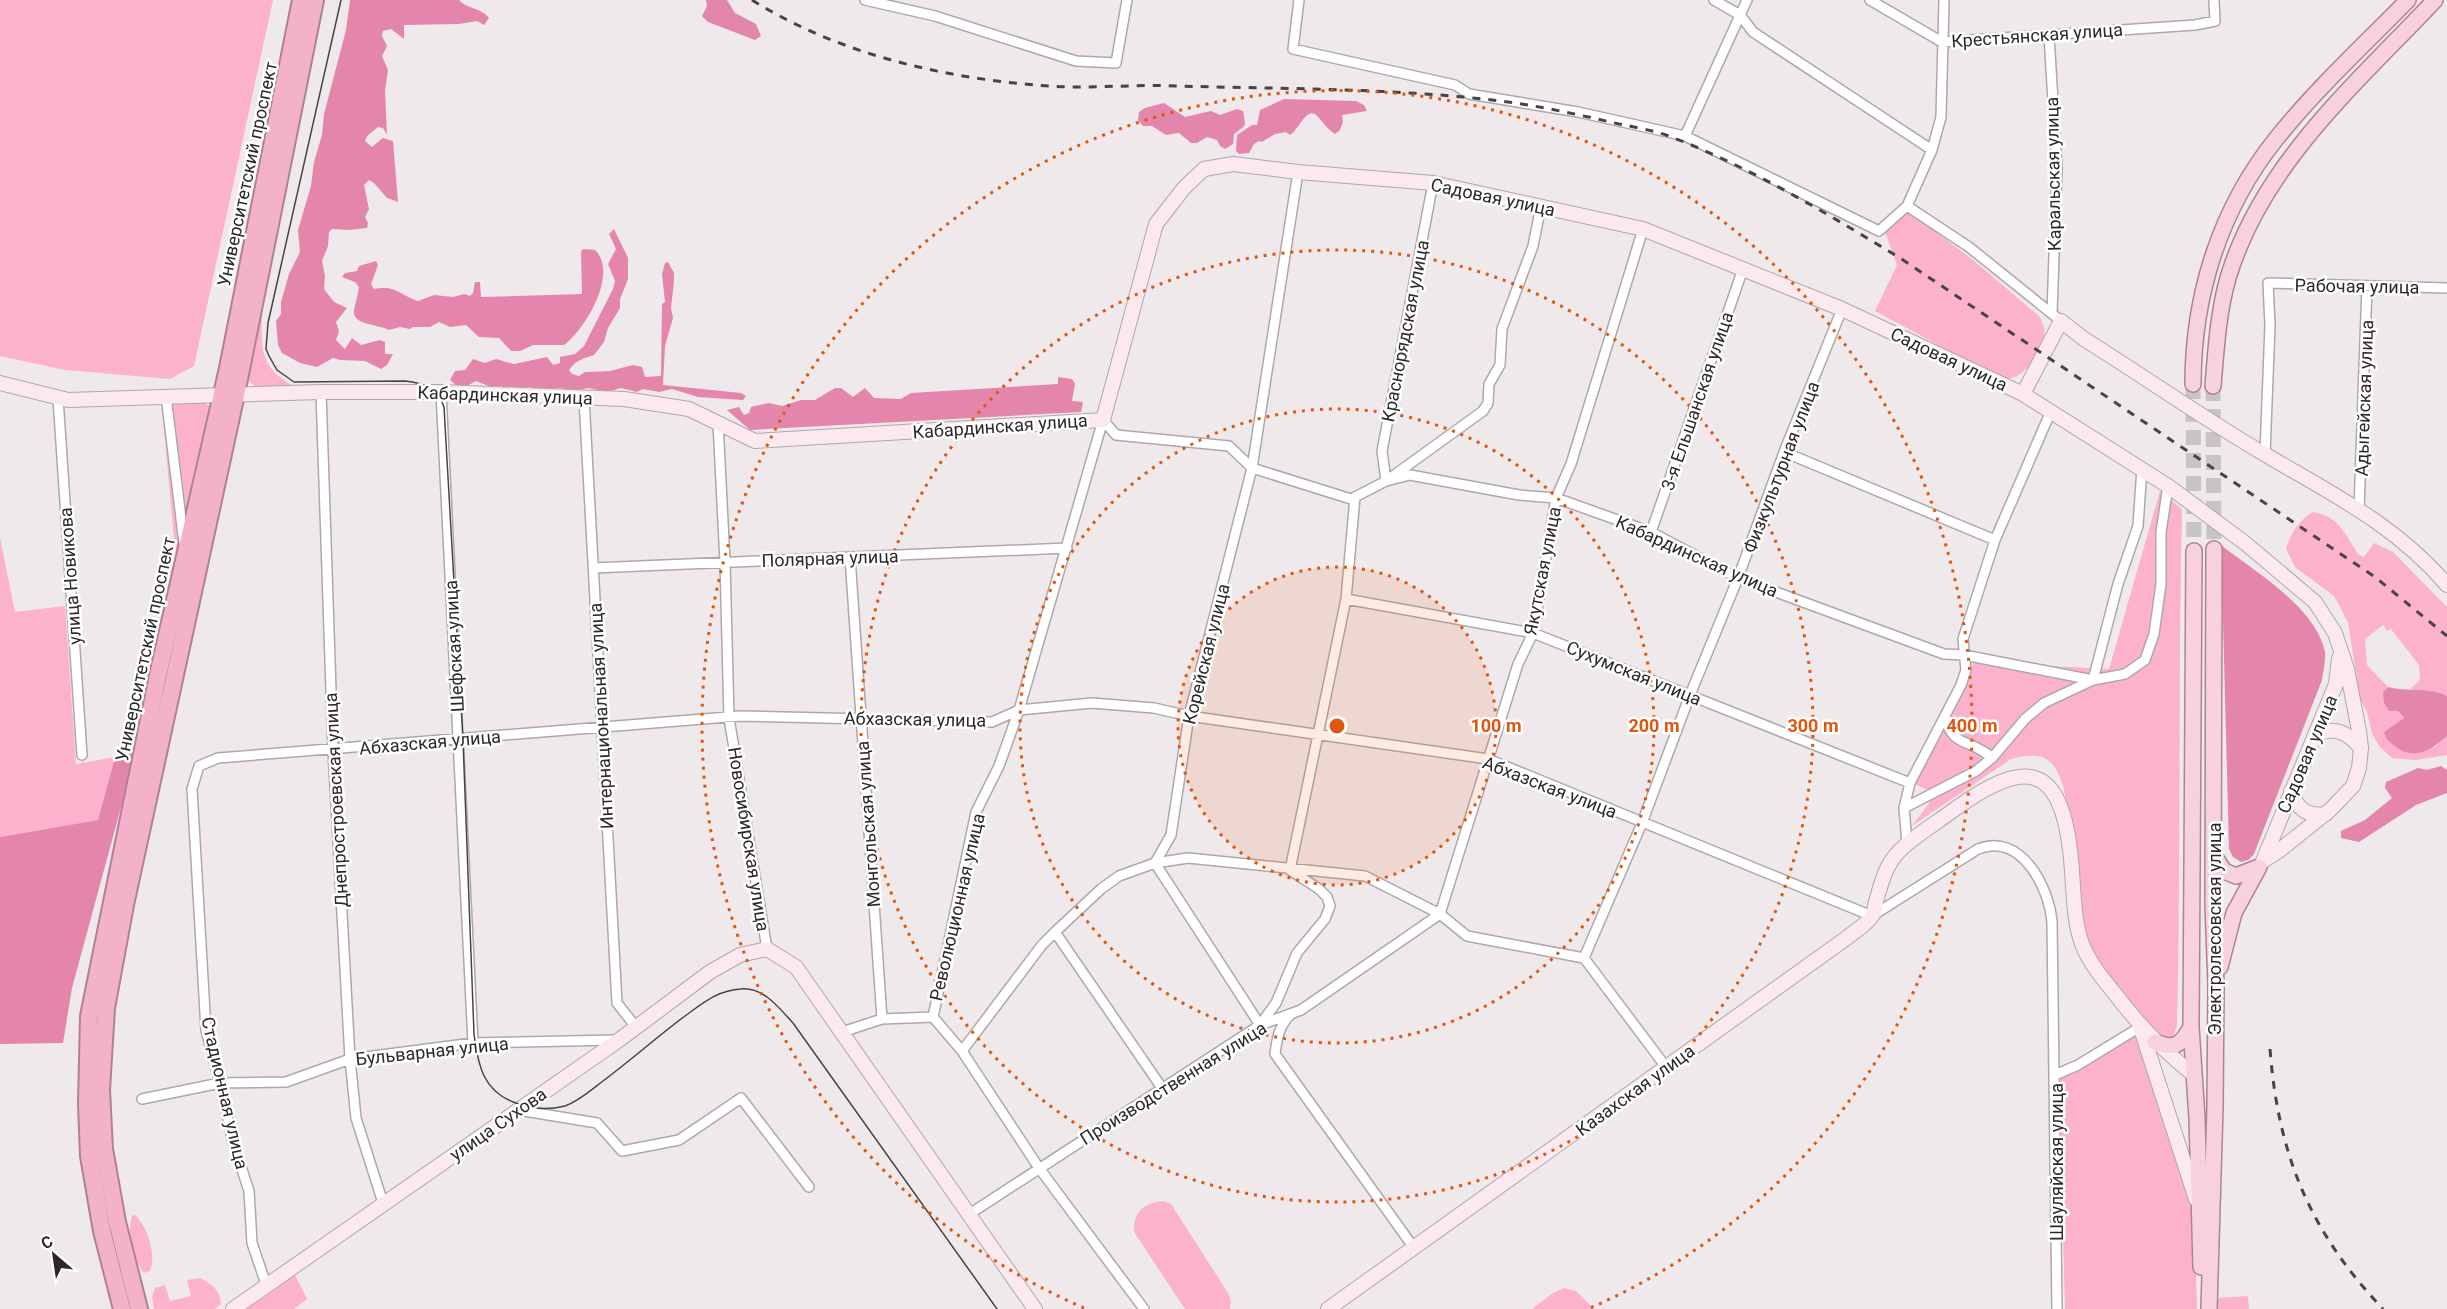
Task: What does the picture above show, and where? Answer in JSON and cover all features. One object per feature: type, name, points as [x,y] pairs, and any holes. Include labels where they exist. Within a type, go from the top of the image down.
[{"type":"highway","name":"Университетский проспект","points":[[122,1309],[102,1231],[88,1156],[89,1016],[158,675],[186,554],[229,394],[301,0]]},
{"type":"highway","name":"Университетский проспект","points":[[139,1309],[117,1222],[104,1149],[101,1090],[106,1008],[229,394],[315,0]]},
{"type":"main road","points":[[2193,384],[2193,348],[2206,272],[2235,203],[2275,140],[2408,0]]},
{"type":"main road","points":[[2213,386],[2220,313],[2228,278],[2254,213],[2293,153],[2435,0]]},
{"type":"main road","name":"Электролесовская улица","points":[[2209,1309],[2216,985],[2213,956],[2214,549]]},
{"type":"main road","name":"Электролесовская улица","points":[[2194,551],[2191,1027],[2203,1309]]},
{"type":"main road","points":[[2213,854],[2224,871],[2236,876],[2261,864]]},
{"type":"main road","points":[[2216,985],[2234,913],[2261,864]]},
{"type":"main road","points":[[2155,1042],[2168,1047],[2176,1045],[2184,1040],[2191,1027]]},
{"type":"main road","points":[[2194,1075],[2214,1077]]},
{"type":"street","points":[[865,0],[935,16],[1076,61],[1116,63],[1127,0]]},
{"type":"street","points":[[1299,0],[1293,49],[1455,85],[1469,94],[1578,112],[1685,136],[1879,231],[1907,206],[1932,150],[1941,117],[1944,0]]},
{"type":"street","points":[[1714,0],[1740,15],[1753,32],[1932,150]]},
{"type":"street","points":[[1685,136],[1747,0]]},
{"type":"street","name":"Крестьянская улица","points":[[1870,0],[1942,42],[2195,25],[2215,21],[2214,0]]},
{"type":"street","name":"Каральская улица","points":[[2049,34],[2057,168],[2057,317]]},
{"type":"street","name":"Садовая улица","points":[[1103,420],[1156,224],[1184,188],[1204,169],[1233,164],[1298,172],[1433,183],[1643,229],[1842,309],[2023,394],[2168,486],[2246,543],[2303,591],[2322,611],[2339,644],[2353,699],[2361,748],[2360,768],[2353,786],[2326,814],[2261,864]]},
{"type":"street","name":"Корейская улица","points":[[1155,862],[1172,835],[1189,716],[1252,468],[1298,172]]},
{"type":"street","name":"Краснорядская улица","points":[[1386,481],[1382,451],[1433,183]]},
{"type":"street","points":[[1386,481],[1483,411],[1488,403],[1489,384],[1500,365],[1502,329],[1533,246],[1541,206]]},
{"type":"street","points":[[1907,206],[1969,247],[2084,339],[2265,454],[2360,510],[2408,544],[2447,585]]},
{"type":"street","name":"Якутская улица","points":[[1440,914],[1518,664],[1533,633],[1556,498],[1571,464],[1643,229]]},
{"type":"street","name":"3-я Ельшанская улица","points":[[1651,532],[1743,269]]},
{"type":"street","name":"Рабочая улица","points":[[2265,454],[2270,325],[2268,284],[2447,288]]},
{"type":"street","name":"Адыгейская улица","points":[[2360,510],[2367,286]]},
{"type":"street","name":"Физкультурная улица","points":[[1584,958],[1642,823],[1690,695],[1738,578],[1784,452],[1842,309]]},
{"type":"street","name":"Садовая улица","points":[[2023,394],[2057,317]]},
{"type":"street","name":"Кабардинская улица","points":[[0,383],[68,400],[321,392],[441,392],[624,399],[689,409],[755,441],[1103,420],[1116,435],[1229,446],[1252,468],[1351,499],[1386,481],[1410,475],[1519,495],[1556,498],[1651,532],[1738,578],[1944,654],[1964,655],[2093,680]]},
{"type":"street","name":"Днепростроевская улица","points":[[321,392],[333,750],[350,1059],[356,1118],[383,1203]]},
{"type":"street","name":"Шефская улица","points":[[441,392],[473,1043]]},
{"type":"street","points":[[166,396],[186,554]]},
{"type":"street","name":"улица Новикова","points":[[58,398],[82,755]]},
{"type":"street","name":"Интернациональная улица","points":[[584,398],[617,1003],[636,1027]]},
{"type":"street","points":[[1907,843],[1904,808],[1910,783],[1961,686],[1966,670],[1963,639],[1995,540],[2051,411]]},
{"type":"street","name":"Революционная улица","points":[[1103,420],[1019,710],[999,766],[976,812],[933,1017],[962,1052],[1039,1168],[1144,1309]]},
{"type":"street","name":"Новосибирская улица","points":[[718,422],[729,718],[766,949],[796,967],[1035,1309]]},
{"type":"street","points":[[1784,452],[1995,540]]},
{"type":"street","points":[[2093,680],[2118,584],[2138,526],[2142,468]]},
{"type":"street","points":[[1904,808],[1976,771],[1992,758],[2025,719],[2044,703],[2093,680],[2125,674],[2145,660],[2154,634],[2161,584],[2161,532],[2168,486]]},
{"type":"street","points":[[1290,870],[1346,599],[1354,497]]},
{"type":"street","name":"Полярная улица","points":[[593,568],[1067,548]]},
{"type":"street","name":"Монгольская улица","points":[[850,557],[882,1019]]},
{"type":"street","name":"Сухумская улица","points":[[1346,599],[1533,633],[1910,783]]},
{"type":"street","name":"Садовая улица","points":[[2261,864],[2339,672],[2339,644]]},
{"type":"street","name":"Абхазская улица","points":[[192,789],[199,766],[218,758],[740,716],[992,722],[1019,710],[1092,703],[1154,708],[1189,716],[1488,759],[1872,916]]},
{"type":"street","points":[[1945,717],[1952,735],[1958,740],[1978,747],[1992,758]]},
{"type":"street","points":[[2315,735],[2326,730],[2337,730],[2352,738],[2361,748]]},
{"type":"street","points":[[1872,916],[1881,881],[1891,858],[1907,843],[1995,783],[2012,776],[2038,778],[2048,786],[2060,806],[2066,826],[2079,935],[2083,946],[2097,971],[2140,1028],[2194,1075]]},
{"type":"street","name":"Стадионная улица","points":[[192,789],[206,1030],[233,1143],[249,1191],[252,1243],[267,1287]]},
{"type":"street","points":[[2291,791],[2299,807],[2306,813],[2314,816],[2326,814]]},
{"type":"street","points":[[1872,916],[1978,849],[1988,845],[2005,847],[2020,855],[2038,877],[2051,908],[2055,1075]]},
{"type":"street","points":[[962,1052],[1042,945],[1101,889],[1119,876],[1155,862],[1188,858],[1365,876],[1440,914],[1467,936],[1584,958],[1666,1066]]},
{"type":"street","points":[[1155,862],[1260,1025],[1276,1003],[1297,953],[1325,919],[1330,906],[1327,897],[1319,889],[1290,870]]},
{"type":"street","name":"Производственная улица","points":[[968,1215],[1260,1025],[1301,1010],[1440,914]]},
{"type":"street","name":"Казахская улица","points":[[1328,1309],[1848,936],[1872,916]]},
{"type":"street","points":[[1055,932],[1162,1088]]},
{"type":"street","name":"улица Сухова","points":[[233,1309],[619,1040],[710,972],[740,955],[766,949]]},
{"type":"street","points":[[1292,1013],[1282,1023],[1275,1054],[1414,1248]]},
{"type":"street","points":[[842,1032],[882,1019],[933,1017]]},
{"type":"street","points":[[2140,1028],[2200,1212]]},
{"type":"street","name":"Шауляйская улица","points":[[2057,1309],[2055,1075],[2079,1065],[2140,1028]]},
{"type":"street","name":"Бульварная улица","points":[[142,1099],[220,1083],[286,1082],[350,1059],[473,1043],[619,1040]]},
{"type":"street","points":[[518,1110],[597,1123],[622,1151],[679,1140],[741,1098],[809,1187]]},
{"type":"shaded area","points":[[0,0],[273,0],[194,366],[170,379],[65,370],[0,356]]},
{"type":"shaded area","points":[[350,0],[459,0],[489,18],[484,25],[477,21],[459,24],[404,25],[404,39],[391,29],[383,31],[382,36],[387,46],[382,56],[388,70],[385,91],[387,135],[383,128],[378,127],[367,136],[365,141],[372,147],[383,138],[393,141],[398,202],[387,198],[369,180],[364,185],[369,209],[365,217],[368,223],[367,228],[332,229],[329,232],[328,246],[322,261],[325,276],[324,289],[334,302],[347,308],[336,322],[339,331],[336,340],[345,349],[352,338],[361,345],[380,340],[385,342],[385,354],[393,354],[387,365],[381,369],[365,361],[333,358],[317,367],[300,363],[282,353],[278,345],[276,321],[281,314],[281,302],[289,274],[300,252],[298,230],[311,186],[324,114],[346,30]]},
{"type":"shaded area","points":[[706,0],[727,0],[735,13],[756,24],[761,36],[755,40],[708,22],[702,16],[707,6]]},
{"type":"shaded area","points":[[1284,99],[1356,101],[1364,105],[1367,111],[1342,115],[1343,122],[1340,130],[1335,134],[1318,117],[1310,113],[1290,135],[1286,132],[1275,134],[1254,144],[1249,153],[1239,154],[1236,151],[1237,135],[1252,125],[1257,125],[1260,110]]},
{"type":"shaded area","points":[[1164,103],[1185,117],[1211,111],[1220,115],[1237,109],[1243,111],[1244,125],[1234,134],[1233,144],[1225,149],[1217,140],[1207,137],[1197,143],[1191,143],[1179,133],[1166,135],[1152,126],[1143,126],[1138,120],[1139,112],[1145,108]]},
{"type":"shaded area","points":[[1908,211],[1973,260],[2039,316],[2045,336],[2042,345],[2030,365],[2019,375],[2006,379],[1997,376],[1875,311],[1897,265],[1884,229]]},
{"type":"shaded area","points":[[614,229],[628,258],[628,279],[620,299],[620,308],[608,328],[604,342],[594,355],[580,360],[571,367],[569,370],[572,374],[579,376],[585,372],[610,371],[633,365],[642,367],[645,377],[661,376],[662,304],[665,302],[662,274],[665,263],[668,262],[674,273],[671,308],[673,318],[665,346],[663,385],[741,393],[746,396],[743,400],[698,397],[672,389],[659,392],[643,389],[637,392],[621,388],[607,392],[588,388],[575,391],[560,388],[541,390],[530,387],[507,389],[501,386],[491,387],[476,381],[465,387],[456,385],[450,380],[455,371],[465,370],[473,359],[485,363],[496,359],[514,364],[547,357],[553,365],[560,363],[560,357],[575,354],[584,346],[613,289],[615,281],[608,264],[616,249],[609,234]]},
{"type":"shaded area","points":[[583,249],[595,250],[601,260],[603,272],[596,300],[581,327],[564,345],[533,345],[520,351],[511,351],[499,338],[479,337],[466,325],[450,327],[439,322],[430,327],[410,329],[400,327],[389,330],[362,322],[357,319],[354,311],[359,287],[355,282],[342,277],[345,273],[357,271],[359,266],[376,261],[378,265],[371,284],[374,289],[392,289],[418,301],[434,295],[453,297],[464,294],[470,296],[473,293],[475,282],[480,282],[481,297],[582,294],[581,251]]},
{"type":"shaded area","points":[[262,315],[263,351],[270,368],[286,382],[299,389],[258,389],[247,379],[257,323]]},
{"type":"shaded area","points":[[1058,377],[1072,379],[1075,384],[1072,401],[1083,402],[1081,412],[750,430],[727,410],[739,407],[744,415],[749,413],[751,407],[769,403],[782,406],[801,400],[815,400],[835,388],[841,388],[853,397],[865,388],[874,398],[901,399],[911,393],[1058,384]]},
{"type":"shaded area","points":[[181,402],[204,402],[209,406],[211,417],[181,550],[175,549],[162,407]]},
{"type":"shaded area","points":[[2160,491],[2182,509],[2177,1026],[2172,1039],[2159,1038],[2099,967],[2086,940],[2064,789],[2052,763],[2032,756],[2011,759],[1912,826],[1936,794],[1915,784],[1974,662],[2109,669]]},
{"type":"shaded area","points":[[2313,512],[2329,517],[2335,522],[2358,554],[2364,557],[2374,543],[2393,552],[2447,607],[2447,696],[2410,689],[2420,680],[2419,665],[2391,629],[2387,631],[2383,625],[2365,639],[2367,665],[2388,687],[2383,692],[2404,719],[2384,732],[2435,747],[2447,736],[2447,755],[2415,760],[2392,758],[2380,747],[2372,734],[2367,712],[2360,699],[2348,622],[2334,596],[2295,567],[2286,549],[2296,528]]},
{"type":"shaded area","points":[[0,538],[15,612],[65,606],[76,764],[115,757],[98,820],[0,837]]},
{"type":"shaded area","points":[[2221,545],[2297,605],[2310,620],[2325,652],[2322,680],[2254,854],[2248,860],[2241,862],[2233,857],[2229,849]]},
{"type":"shaded area","points":[[2388,687],[2440,693],[2447,696],[2447,736],[2423,752],[2410,753],[2392,744],[2384,732],[2404,718],[2398,711],[2389,711],[2384,703],[2383,692]]},
{"type":"shaded area","points":[[136,752],[72,988],[63,1043],[0,1044],[0,837],[98,820],[115,757]]},
{"type":"shaded area","points":[[2441,766],[2447,770],[2447,793],[2416,805],[2359,842],[2341,838],[2341,831],[2365,820],[2392,798],[2385,788],[2386,782],[2418,768],[2427,770]]},
{"type":"shaded area","points":[[2138,1035],[2194,1205],[2197,1309],[2065,1309],[2059,1077]]},
{"type":"shaded area","points":[[1163,1201],[1171,1204],[1228,1293],[1231,1301],[1230,1309],[1185,1309],[1134,1232],[1135,1219],[1141,1210],[1145,1206]]},
{"type":"shaded area","points":[[134,1214],[143,1225],[150,1241],[152,1264],[150,1271],[144,1273],[137,1261],[130,1235],[131,1219]]},
{"type":"shaded area","points":[[295,1275],[307,1299],[294,1309],[243,1309]]},
{"type":"shaded area","points":[[200,1278],[212,1286],[219,1295],[221,1304],[215,1309],[154,1309],[152,1297],[155,1288],[165,1285],[170,1301],[191,1296],[187,1280]]},
{"type":"shaded area","points":[[1564,1288],[1576,1291],[1594,1309],[1532,1309],[1553,1293]]},
{"type":"shaded area","points":[[2248,1296],[2249,1309],[2215,1309],[2215,1298]]},
{"type":"tunnel","points":[[2193,384],[2194,551]]},
{"type":"tunnel","points":[[2213,386],[2214,549]]},
{"type":"tram line","points":[[341,0],[268,323],[266,349],[277,370],[294,382],[412,382],[434,391],[444,407],[463,740],[474,1034],[480,1067],[484,1076],[496,1092],[516,1103],[540,1108],[565,1106],[585,1095],[711,998],[733,990],[757,991],[776,1005],[793,1023],[997,1309]]},
{"type":"railway","points":[[752,0],[821,36],[857,50],[933,70],[1010,83],[1065,87],[1160,86],[1379,91],[1460,97],[1545,108],[1666,135],[1756,175],[1900,258],[2375,577],[2447,636]]},
{"type":"railway","points":[[2270,1049],[2281,1124],[2302,1190],[2317,1221],[2336,1251],[2383,1309]]}]
